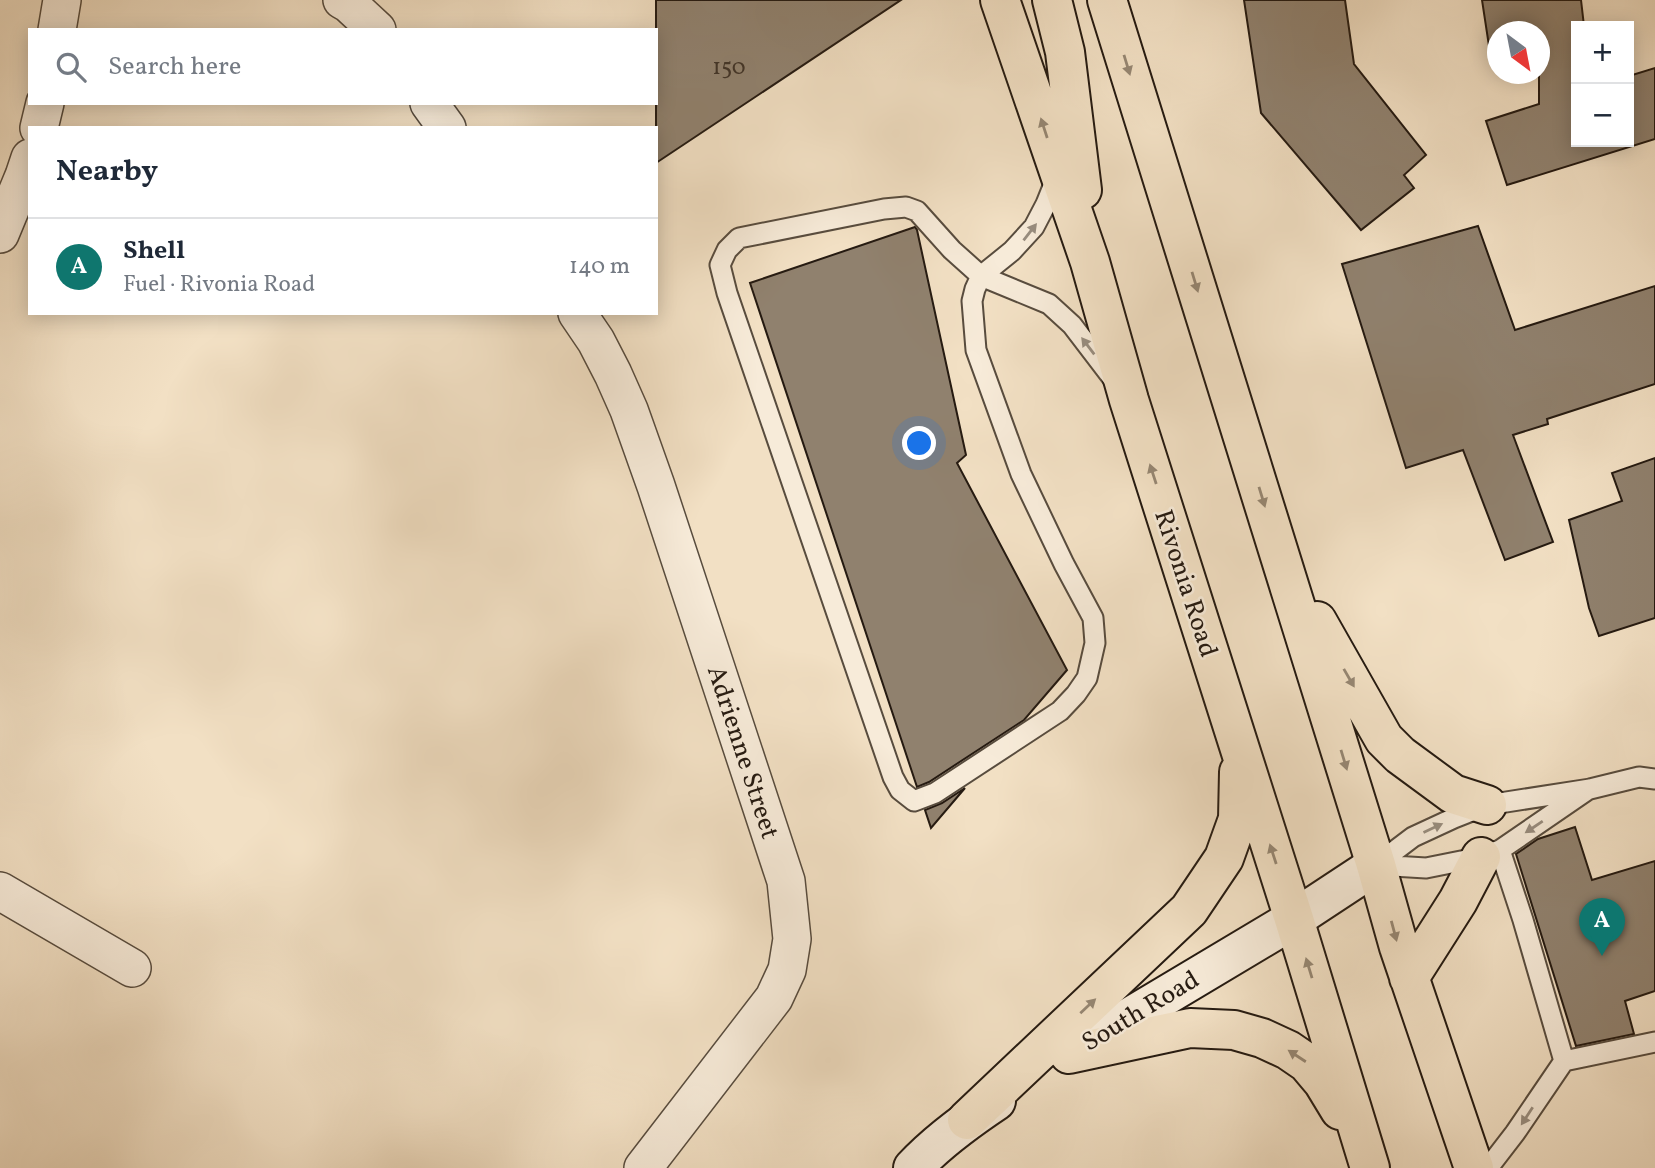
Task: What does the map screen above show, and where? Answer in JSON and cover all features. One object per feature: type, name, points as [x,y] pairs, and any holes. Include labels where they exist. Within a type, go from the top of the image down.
[{"type":"main road","name":"Rivonia Road","points":[[1000,0],[1090,262],[1129,400],[1294,919],[1367,1159]]},
{"type":"main road","points":[[1052,0],[1065,52],[1090,262]]},
{"type":"main road","points":[[1107,0],[1377,865],[1409,978],[1474,1168]]},
{"type":"main road","points":[[1279,555],[1384,739],[1400,755],[1453,794],[1487,805]]},
{"type":"main road","points":[[967,1120],[1189,910],[1224,858],[1238,819],[1240,748]]},
{"type":"main road","points":[[1409,978],[1491,853]]},
{"type":"main road","points":[[1069,1054],[1189,1028],[1234,1030],[1262,1038],[1288,1050],[1307,1063],[1323,1082],[1367,1159]]},
{"type":"street","points":[[57,28],[62,0]]},
{"type":"street","points":[[342,0],[375,28]]},
{"type":"street","points":[[39,126],[45,105]]},
{"type":"street","points":[[430,105],[446,126]]},
{"type":"street","points":[[0,234],[28,164]]},
{"type":"street","name":"Adrienne Street","points":[[578,315],[613,374],[656,486],[786,881],[792,939],[787,970],[774,998],[643,1168]]},
{"type":"street","name":"South Road","points":[[914,1168],[967,1120],[1069,1054],[1294,919],[1377,865]]},
{"type":"street","points":[[0,891],[132,968]]},
{"type":"lane","points":[[1058,173],[1034,227],[1012,251],[981,276],[972,301],[976,350],[1021,474],[1093,618],[1095,643],[1087,678],[1060,711],[935,793],[914,801],[901,790],[893,777],[727,293],[720,265],[727,250],[739,238],[884,209],[906,207],[917,211],[952,250],[981,276],[1049,304],[1072,325],[1129,400]]},
{"type":"lane","points":[[1377,865],[1413,837],[1487,805],[1590,789],[1639,777],[1655,779]]},
{"type":"lane","points":[[1377,865],[1426,868],[1491,853],[1590,789]]},
{"type":"lane","points":[[1491,853],[1523,920],[1564,1061]]},
{"type":"lane","points":[[1488,1168],[1564,1061],[1655,1042]]},
{"type":"building","points":[[656,0],[901,0],[658,162]]},
{"type":"building","points":[[1244,0],[1345,0],[1354,64],[1426,155],[1404,175],[1414,188],[1361,230],[1261,113]]},
{"type":"building","points":[[1482,0],[1581,0],[1583,21],[1571,21],[1571,147],[1629,147],[1507,185],[1486,121],[1539,104],[1539,84],[1550,84],[1550,21],[1487,21],[1487,33]]},
{"type":"building","points":[[1655,68],[1655,139],[1634,146],[1634,74]]},
{"type":"building","points":[[1478,226],[1515,330],[1655,286],[1655,384],[1547,419],[1548,424],[1513,435],[1553,542],[1505,560],[1463,450],[1406,468],[1342,264]]},
{"type":"building","points":[[915,227],[966,455],[957,463],[1067,670],[1024,720],[929,782],[917,787],[750,283]]},
{"type":"building","points":[[1655,458],[1655,618],[1599,636],[1589,608],[1569,520],[1622,501],[1612,473]]},
{"type":"building","points":[[965,788],[931,828],[925,810]]},
{"type":"building","points":[[1575,827],[1592,880],[1655,861],[1655,991],[1625,1001],[1634,1034],[1576,1046],[1516,854],[1538,839]]},
{"type":"place","name":"Shell","points":[[1602,956]]}]
